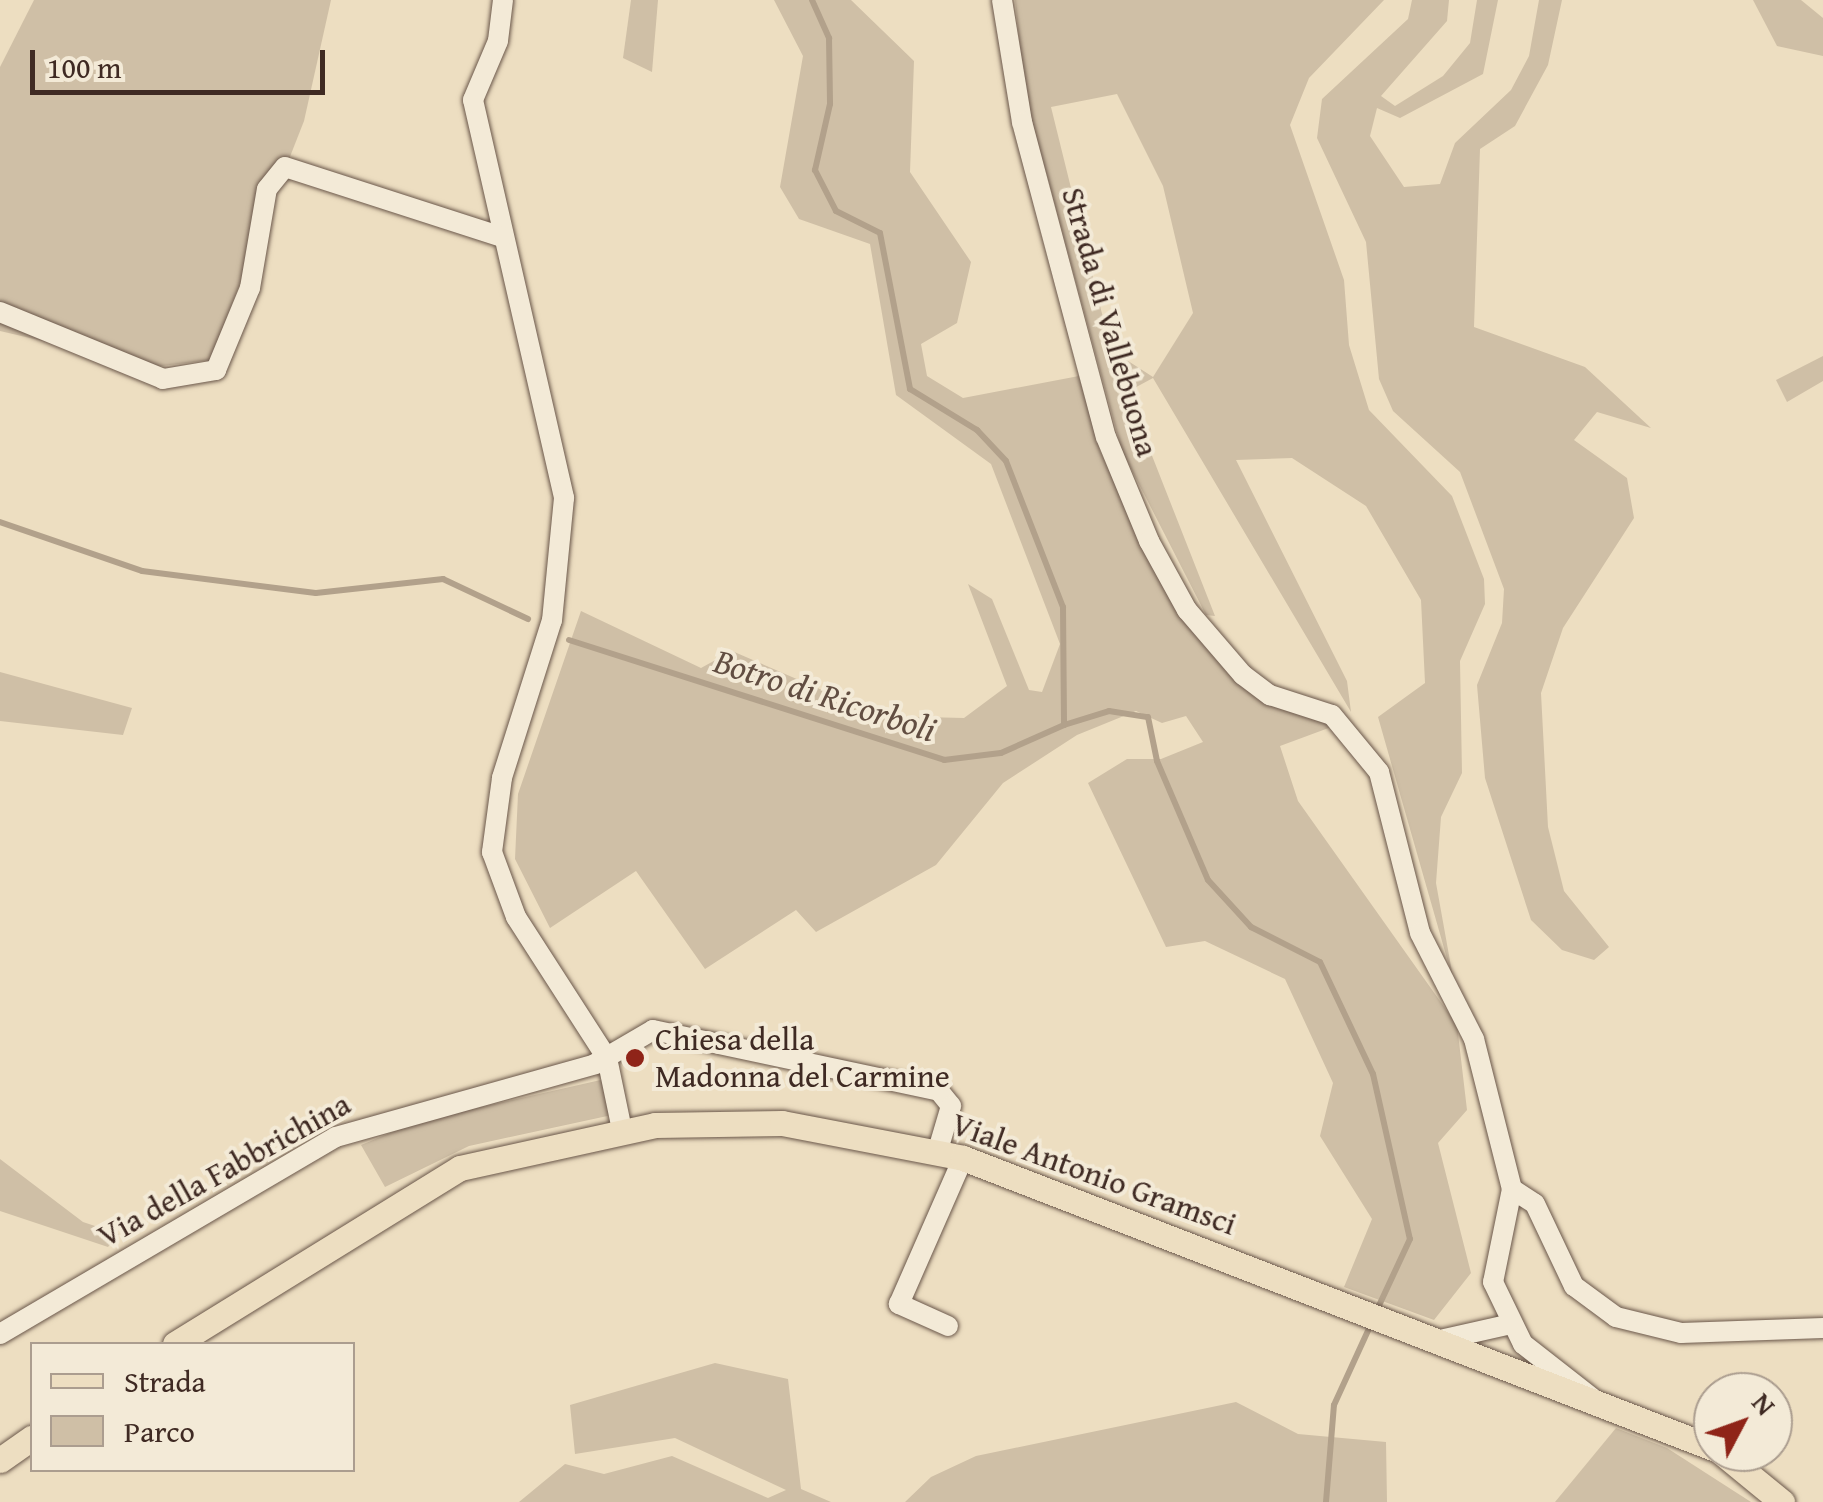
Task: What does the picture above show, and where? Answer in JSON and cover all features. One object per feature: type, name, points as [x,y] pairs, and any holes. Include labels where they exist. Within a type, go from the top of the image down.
[{"type":"main road","name":"Viale Antonio Gramsci","points":[[178,1342],[436,1178],[523,1148],[622,1130],[782,1123],[964,1158],[1693,1440]]},
{"type":"main road","points":[[0,1460],[30,1439]]},
{"type":"main road","points":[[1745,1472],[1782,1502]]},
{"type":"street","points":[[503,0],[498,42],[472,100],[564,498],[550,628],[502,778],[492,852],[516,917],[606,1058],[622,1130]]},
{"type":"street","name":"Strada di Vallebuona","points":[[1002,0],[1022,122],[1106,437],[1150,541],[1187,610],[1243,675],[1270,694],[1332,714],[1379,772],[1420,934],[1474,1039],[1512,1189]]},
{"type":"street","points":[[0,312],[84,354],[163,379],[216,370],[250,288],[267,188],[285,167],[502,237]]},
{"type":"street","name":"Via della Fabbrichina","points":[[0,1334],[358,1127],[606,1058],[645,1032],[667,1030],[936,1090],[950,1103],[938,1150]]},
{"type":"street","points":[[948,1326],[899,1304],[964,1158]]},
{"type":"street","points":[[1592,1398],[1511,1324],[1493,1252],[1512,1189],[1536,1204],[1574,1286],[1616,1317],[1681,1333],[1823,1328]]},
{"type":"street","points":[[1440,1340],[1511,1324]]},
{"type":"green space","points":[[34,0],[331,0],[304,121],[210,360],[154,367],[0,331],[0,67]]},
{"type":"green space","points":[[631,0],[658,0],[652,72],[623,58]]},
{"type":"green space","points":[[774,0],[851,0],[914,61],[910,172],[971,262],[957,323],[921,344],[927,376],[963,398],[1079,376],[1100,451],[1144,546],[1244,687],[1334,726],[1280,746],[1298,801],[1457,1025],[1467,1110],[1438,1143],[1471,1273],[1434,1320],[1344,1287],[1372,1219],[1320,1136],[1333,1083],[1285,979],[1205,941],[1166,947],[1088,783],[1127,759],[1161,759],[1203,742],[1186,716],[1162,723],[1136,711],[1077,735],[1003,783],[936,865],[816,932],[796,910],[705,969],[636,871],[550,928],[515,859],[518,794],[581,611],[701,668],[732,651],[882,716],[964,718],[1007,686],[968,584],[992,599],[1029,690],[1042,692],[1060,644],[991,464],[896,395],[870,244],[799,219],[780,187],[803,56]]},
{"type":"green space","points":[[1015,0],[1384,0],[1309,78],[1290,125],[1344,280],[1349,345],[1369,410],[1452,496],[1484,579],[1485,604],[1460,661],[1462,773],[1441,817],[1436,883],[1454,983],[1378,717],[1425,683],[1421,600],[1366,506],[1292,458],[1236,460],[1347,681],[1351,712],[1153,378],[1127,392],[1215,616],[1206,615],[1122,451],[1025,95]],"holes":[[[1117,94],[1163,186],[1193,313],[1153,377],[1111,350],[1051,107]]]},
{"type":"green space","points":[[1412,0],[1449,0],[1447,21],[1381,96],[1395,106],[1443,76],[1470,43],[1477,0],[1498,0],[1483,74],[1400,118],[1377,108],[1370,136],[1404,187],[1440,184],[1455,143],[1511,90],[1529,56],[1539,0],[1562,0],[1548,65],[1515,126],[1480,149],[1474,327],[1585,367],[1651,428],[1597,412],[1574,440],[1627,478],[1634,518],[1563,628],[1541,693],[1548,827],[1564,891],[1609,947],[1594,960],[1562,950],[1531,920],[1485,778],[1477,685],[1502,623],[1504,589],[1460,472],[1393,411],[1379,379],[1366,242],[1317,138],[1322,99],[1408,19]]},
{"type":"green space","points":[[1753,0],[1801,0],[1823,18],[1823,56],[1777,46]]},
{"type":"green space","points":[[1823,356],[1823,381],[1787,402],[1776,380]]},
{"type":"green space","points":[[0,672],[132,708],[123,735],[0,721]]},
{"type":"green space","points":[[605,1079],[612,1115],[469,1146],[385,1187],[361,1145],[419,1121]]},
{"type":"green space","points":[[0,1159],[83,1222],[119,1234],[108,1247],[0,1211]]},
{"type":"green space","points":[[715,1363],[788,1379],[801,1489],[831,1502],[519,1502],[565,1464],[604,1474],[672,1456],[768,1498],[786,1490],[675,1438],[575,1454],[570,1405]]},
{"type":"green space","points":[[1236,1402],[1298,1434],[1386,1442],[1387,1502],[905,1502],[931,1477],[976,1456]]},
{"type":"green space","points":[[1616,1428],[1667,1448],[1693,1465],[1693,1472],[1704,1472],[1751,1502],[1555,1502]]},
{"type":"waterway","points":[[812,0],[829,38],[830,104],[815,170],[836,211],[880,233],[910,389],[977,430],[1006,461],[1063,607],[1064,725],[1109,711],[1148,717],[1157,761],[1208,880],[1251,927],[1320,962],[1373,1074],[1410,1239],[1376,1312]]},
{"type":"waterway","name":"Botro di Ricorboli","points":[[0,522],[142,571],[316,593],[443,579],[528,619]]},
{"type":"waterway","name":"Botro di Ricorboli","points":[[569,640],[944,760],[1001,753],[1064,725]]},
{"type":"waterway","points":[[1326,1502],[1334,1405],[1371,1324]]},
{"type":"place","name":"Chiesa della Madonna del Carmine","points":[[635,1058]]}]
